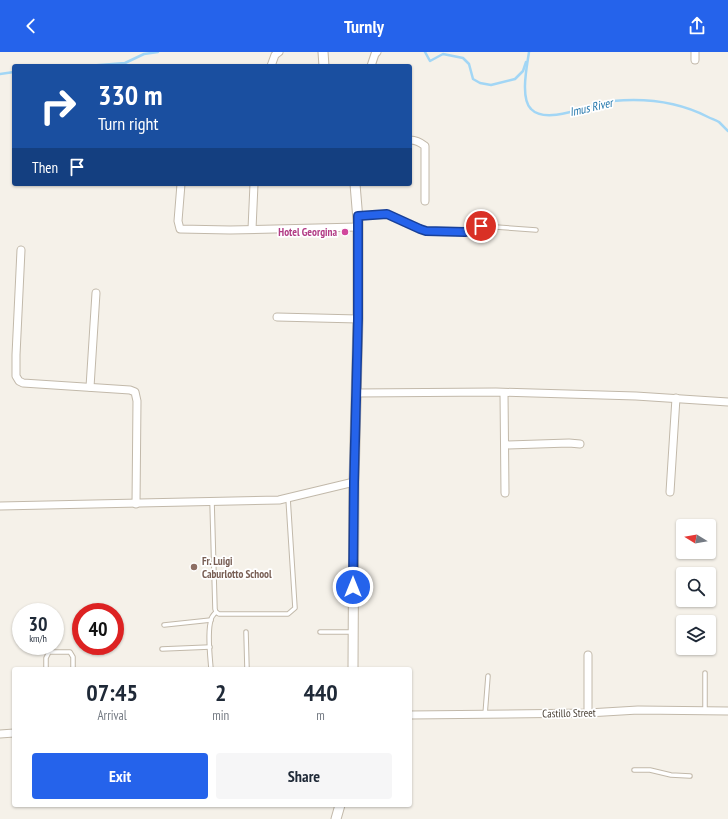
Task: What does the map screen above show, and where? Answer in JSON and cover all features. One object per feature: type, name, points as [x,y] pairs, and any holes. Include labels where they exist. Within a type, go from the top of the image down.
[{"type":"street","points":[[272,64],[275,55],[279,52]]},
{"type":"street","points":[[323,52],[324,64]]},
{"type":"street","points":[[372,64],[376,52]]},
{"type":"street","points":[[695,52],[695,60]]},
{"type":"street","points":[[412,140],[420,142],[425,146],[425,201]]},
{"type":"street","points":[[182,186],[178,221],[180,229],[358,228]]},
{"type":"street","points":[[252,229],[254,186]]},
{"type":"street","points":[[353,667],[354,482],[358,319],[358,216],[355,186]]},
{"type":"street","points":[[21,250],[16,376],[19,381],[23,383],[130,390],[135,392],[137,401],[136,504]]},
{"type":"street","points":[[90,387],[96,293]]},
{"type":"street","points":[[277,317],[358,319]]},
{"type":"street","points":[[356,393],[504,392],[636,396],[728,402]]},
{"type":"street","points":[[504,392],[505,493]]},
{"type":"street","points":[[670,492],[676,398]]},
{"type":"street","points":[[505,445],[580,444]]},
{"type":"street","points":[[0,506],[279,500],[354,482]]},
{"type":"street","points":[[588,655],[588,713]]},
{"type":"street","name":"Castillo Street","points":[[412,715],[588,713],[638,710],[728,711]]},
{"type":"street","points":[[0,734],[12,734]]},
{"type":"street","points":[[336,819],[339,807]]},
{"type":"lane","points":[[358,216],[387,214],[426,231],[465,232],[481,226],[536,230]]},
{"type":"lane","points":[[216,612],[219,614],[288,614],[294,608],[288,498]]},
{"type":"lane","points":[[212,501],[216,612]]},
{"type":"lane","points":[[211,667],[210,620],[216,612]]},
{"type":"lane","points":[[164,625],[210,620]]},
{"type":"lane","points":[[246,632],[247,667]]},
{"type":"lane","points":[[320,632],[353,632]]},
{"type":"lane","points":[[162,649],[210,646]]},
{"type":"lane","points":[[46,667],[46,658],[49,652],[70,652],[73,657],[73,667]]},
{"type":"lane","points":[[705,673],[705,711]]},
{"type":"lane","points":[[485,715],[488,676]]},
{"type":"lane","points":[[634,770],[650,770],[671,775],[690,776]]},
{"type":"waterway","points":[[112,64],[125,63],[144,54],[158,52]]},
{"type":"waterway","points":[[425,52],[430,61],[443,54],[463,58],[469,64],[473,79],[480,83],[491,85],[515,79],[523,71],[526,62]]},
{"type":"waterway","name":"Imus River","points":[[529,52],[525,82],[526,97],[531,109],[538,114],[559,114],[613,101],[637,100],[662,102],[697,112],[719,122],[728,131]]},
{"type":"waterway","points":[[0,74],[12,72]]},
{"type":"place","name":"Hotel Georgina","points":[[345,232]]},
{"type":"place","name":"Fr. Luigi Caburlotto School","points":[[194,567]]},
{"type":"route","points":[[353,587],[358,319],[358,216],[387,214],[426,231],[465,232],[481,226]]}]
